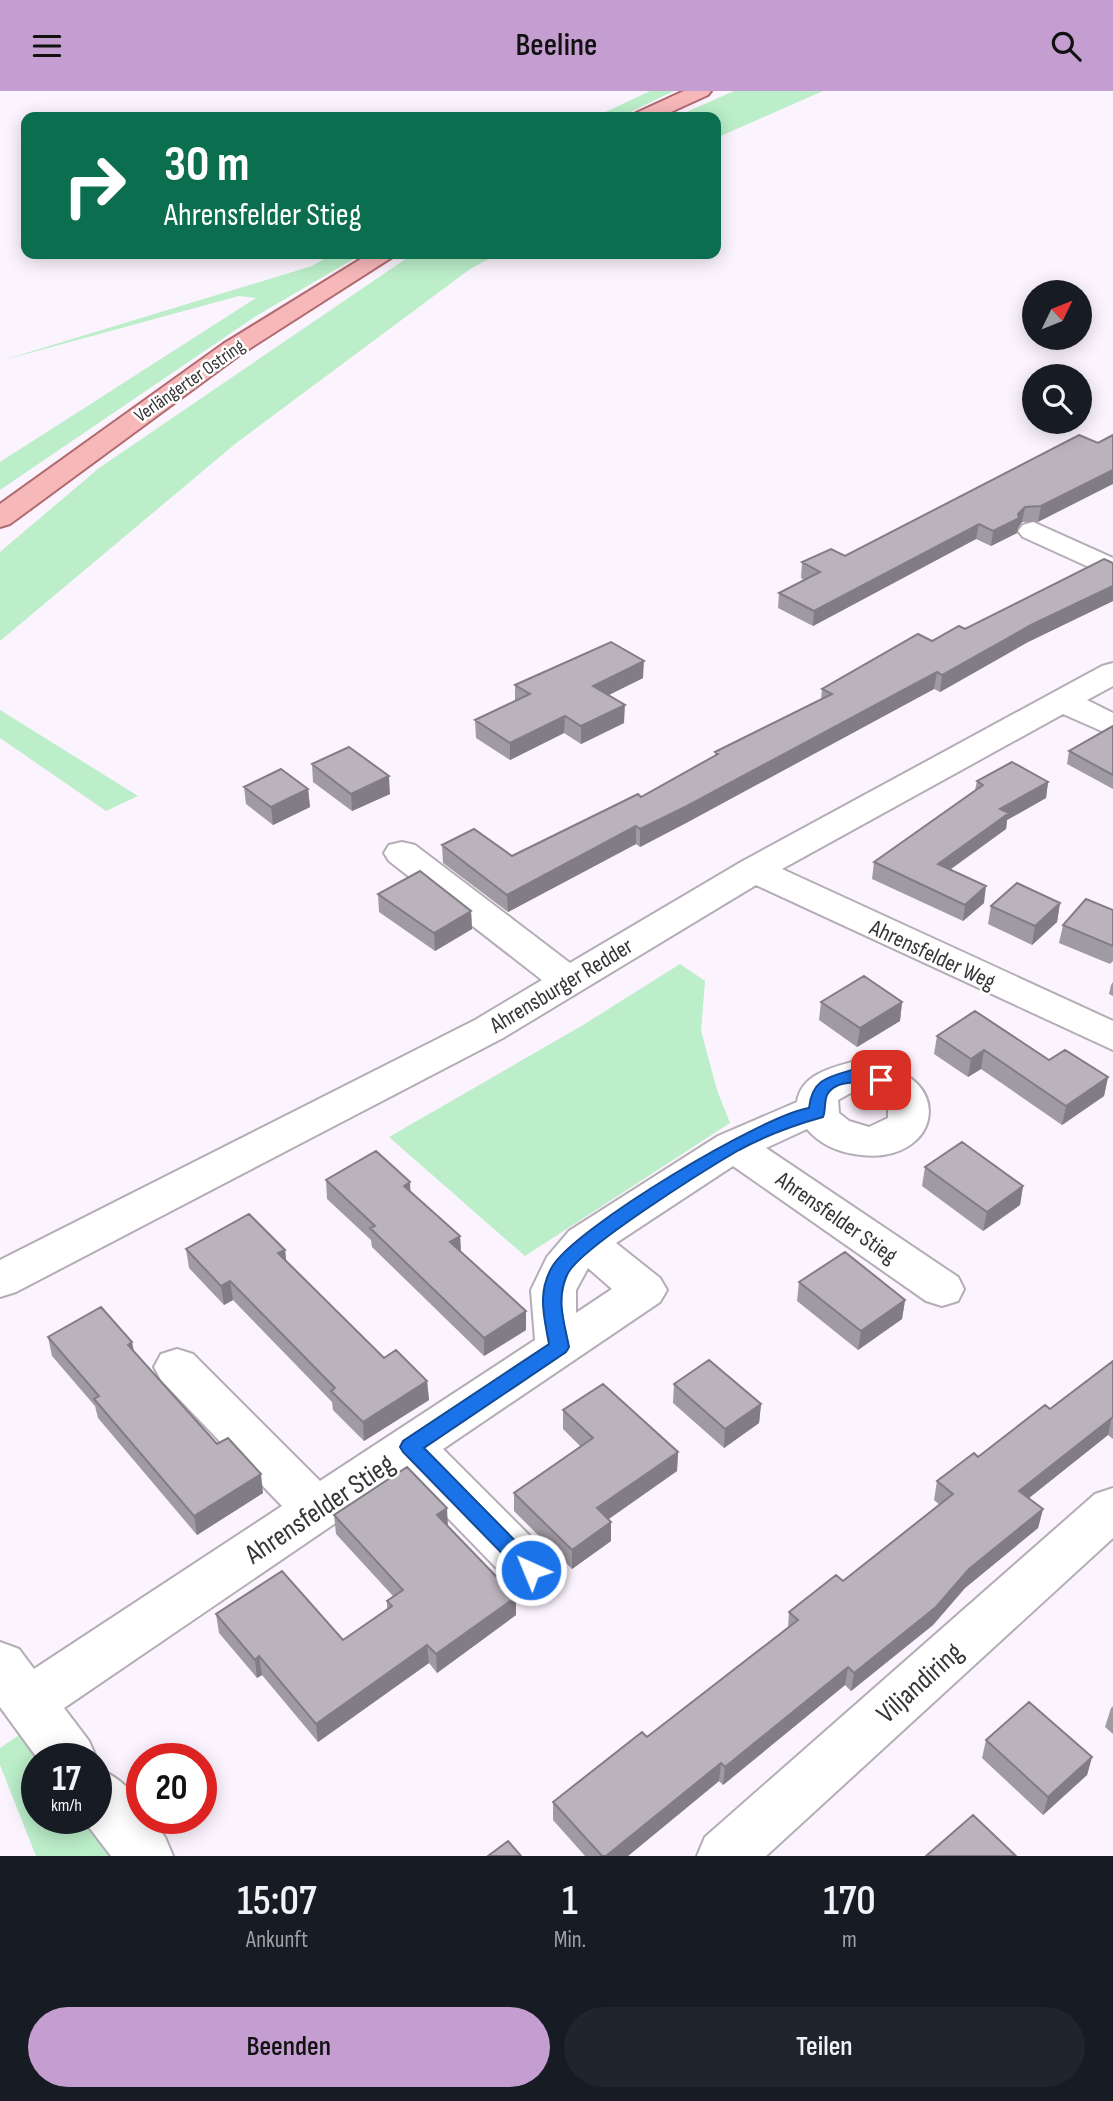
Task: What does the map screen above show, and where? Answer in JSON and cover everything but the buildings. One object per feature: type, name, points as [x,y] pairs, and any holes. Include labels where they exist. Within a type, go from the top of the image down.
[{"type":"main road","points":[[654,112],[701,91]]},
{"type":"main road","name":"Verlängerter Ostring","points":[[0,518],[232,349],[377,259]]},
{"type":"street","points":[[1033,531],[1113,569]]},
{"type":"street","name":"Ahrensburger Redder","points":[[0,1279],[489,1029],[754,870],[1113,673]]},
{"type":"street","points":[[1063,701],[1113,726]]},
{"type":"street","points":[[402,853],[568,981]]},
{"type":"street","name":"Ahrensfelder Weg","points":[[754,870],[1113,1037]]},
{"type":"street","points":[[559,1347],[550,1300],[560,1269],[585,1242],[733,1146],[801,1115],[817,1113]]},
{"type":"street","name":"Ahrensfelder Stieg","points":[[733,1146],[942,1289]]},
{"type":"street","name":"Ahrensfelder Stieg","points":[[11,1689],[317,1509],[644,1290],[585,1242]]},
{"type":"street","points":[[177,1367],[317,1509]]},
{"type":"street","points":[[410,1447],[531,1570]]},
{"type":"street","name":"Viljandiring","points":[[725,1856],[1113,1508]]},
{"type":"street","points":[[11,1689],[57,1743]]},
{"type":"street","points":[[112,1814],[145,1856]]},
{"type":"green space","points":[[650,91],[674,91],[630,112],[606,112]]},
{"type":"green space","points":[[734,91],[823,91],[721,136],[721,112],[686,112]]},
{"type":"green space","points":[[324,259],[353,259],[256,316],[0,490],[0,462],[256,298],[239,296],[0,361],[312,266]]},
{"type":"green space","points":[[406,259],[489,259],[470,269],[235,444],[0,641],[0,552],[99,468]]},
{"type":"green space","points":[[0,710],[138,796],[106,811],[0,738]]},
{"type":"green space","points":[[680,964],[705,981],[701,1031],[717,1090],[730,1123],[525,1256],[389,1137],[583,1025]]},
{"type":"green space","points":[[28,1729],[39,1743],[21,1743],[21,1818],[0,1765],[0,1748]]},
{"type":"green space","points":[[27,1834],[107,1834],[124,1856],[36,1856]]},
{"type":"route","points":[[531,1570],[410,1447],[559,1347],[550,1300],[560,1269],[585,1242],[733,1146],[758,1137],[801,1115],[817,1113],[819,1093],[827,1085],[852,1076],[881,1080]]}]
